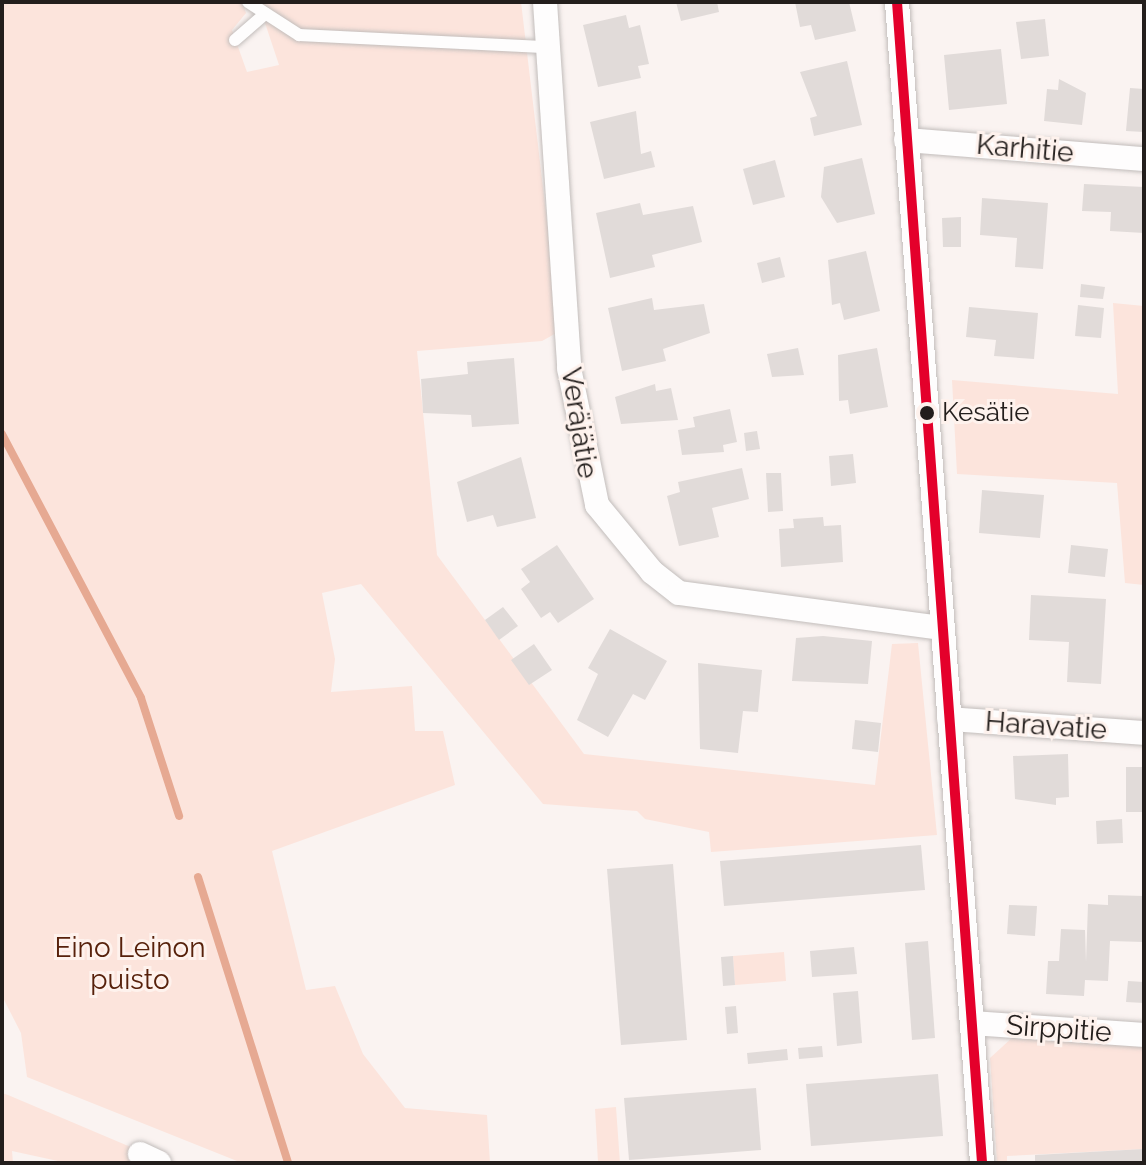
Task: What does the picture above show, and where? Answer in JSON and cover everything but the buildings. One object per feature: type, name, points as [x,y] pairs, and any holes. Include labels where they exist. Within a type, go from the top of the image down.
[{"type":"street","name":"Veräjätie","points":[[545,2],[569,368],[597,505],[652,572],[679,593],[942,628]]},
{"type":"street","points":[[897,2],[982,1163]]},
{"type":"street","name":"Karhitie","points":[[906,140],[1144,159]]},
{"type":"street","name":"Haravatie","points":[[949,719],[1144,733]]},
{"type":"street","name":"Sirppitie","points":[[973,1023],[1144,1035]]},
{"type":"lane","points":[[248,2],[299,35],[548,47]]},
{"type":"lane","points":[[235,40],[265,14]]},
{"type":"green space","name":"Eino Leinon puisto","points":[[2,2],[242,2],[246,13],[232,30],[247,72],[279,65],[258,2],[521,2],[560,331],[542,341],[417,351],[437,555],[584,754],[875,785],[892,644],[918,643],[937,835],[711,852],[709,832],[645,819],[637,811],[543,804],[361,584],[322,593],[335,659],[331,692],[412,686],[415,731],[443,731],[455,785],[272,851],[306,990],[335,986],[363,1054],[405,1108],[487,1115],[490,1163],[242,1163],[27,1077],[21,1033],[2,996]]},
{"type":"green space","points":[[1113,303],[1144,306],[1144,585],[1125,583],[1117,483],[957,474],[952,380],[1118,394]]},
{"type":"green space","points":[[784,952],[786,981],[735,985],[733,956]]},
{"type":"green space","points":[[1014,1036],[1144,1045],[1144,1149],[1007,1156],[1007,1163],[997,1163],[990,1058]]},
{"type":"green space","points":[[2,1093],[166,1162],[67,1163],[12,1151],[13,1163],[2,1163]]},
{"type":"green space","points":[[616,1107],[620,1163],[575,1163],[598,1162],[595,1109]]},
{"type":"waterway","points":[[2,434],[141,698],[179,816]]},
{"type":"waterway","points":[[198,877],[288,1163]]},
{"type":"transit line","points":[[897,2],[982,1163]]},
{"type":"place","name":"Kesätie","points":[[927,413]]}]
